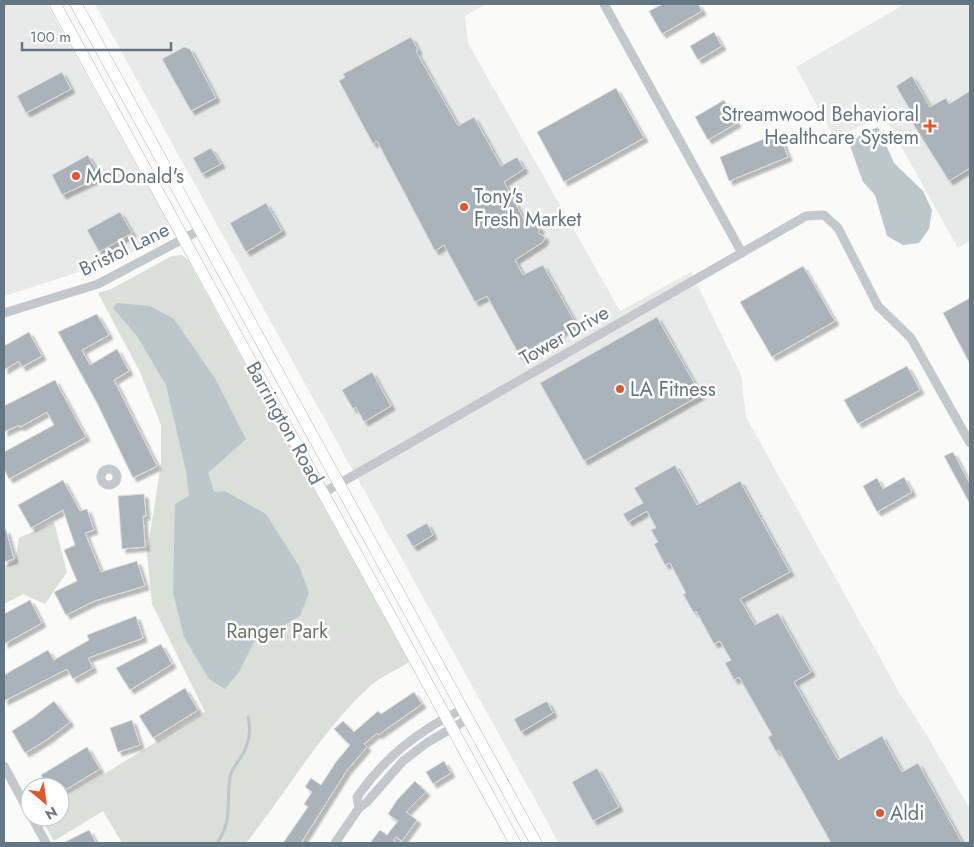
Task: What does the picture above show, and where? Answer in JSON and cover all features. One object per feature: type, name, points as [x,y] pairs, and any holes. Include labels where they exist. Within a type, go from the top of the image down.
[{"type":"main road","name":"Barrington Road","points":[[55,4],[515,843]]},
{"type":"main road","name":"Barrington Road","points":[[76,4],[536,843]]},
{"type":"street","points":[[604,4],[742,253]]},
{"type":"street","name":"Tower Drive","points":[[323,493],[806,216],[824,215],[838,228],[878,306],[911,338],[970,443]]},
{"type":"street","name":"Bristol Lane","points":[[4,314],[98,284],[200,230]]},
{"type":"street","points":[[359,808],[357,797],[390,756],[420,732],[447,717],[466,714]]},
{"type":"street","points":[[334,843],[359,808],[367,802],[415,750],[452,728],[466,714]]},
{"type":"street","points":[[4,766],[20,795]]},
{"type":"street","points":[[37,827],[46,843]]},
{"type":"shaded area","points":[[4,4],[47,4],[170,229],[163,240],[98,266],[4,296]]},
{"type":"shaded area","points":[[95,4],[486,4],[465,16],[468,43],[620,311],[691,272],[741,375],[746,417],[899,692],[970,809],[970,843],[559,843]]},
{"type":"shaded area","name":"Streamwood Behavioral Healthcare System","points":[[905,4],[970,4],[970,241],[958,248],[883,114],[835,139],[796,67]]},
{"type":"shaded area","points":[[878,127],[894,163],[923,191],[932,210],[929,229],[919,243],[903,245],[887,236],[875,195],[863,182],[849,143],[862,134]]},
{"type":"shaded area","points":[[117,303],[150,306],[174,319],[216,380],[246,439],[208,473],[214,492],[225,491],[266,514],[299,566],[309,593],[300,616],[254,642],[239,672],[225,689],[209,679],[184,637],[173,592],[175,504],[189,496],[186,471],[166,385],[137,336],[113,308]]},
{"type":"green space","name":"Ranger Park","points":[[182,255],[188,260],[409,662],[376,681],[350,706],[318,744],[246,843],[122,843],[103,811],[54,841],[46,827],[70,827],[70,795],[205,712],[152,604],[147,554],[161,463],[161,425],[140,372],[98,293],[111,289],[172,256]]},
{"type":"green space","points":[[54,522],[67,572],[45,604],[23,594],[4,604],[4,566],[15,562],[19,538]]},
{"type":"building","points":[[663,4],[698,4],[702,11],[662,34],[649,11]]},
{"type":"building","points":[[714,32],[722,46],[698,60],[690,46]]},
{"type":"building","points":[[411,37],[418,50],[416,51],[458,126],[474,117],[501,166],[517,157],[524,169],[504,182],[526,223],[541,214],[536,225],[540,228],[538,233],[545,237],[543,242],[515,260],[523,275],[543,265],[576,324],[538,345],[541,349],[522,360],[487,296],[475,302],[444,245],[435,251],[377,141],[373,144],[339,81],[345,77],[343,74]]},
{"type":"building","points":[[184,47],[190,49],[216,98],[191,111],[162,59]]},
{"type":"building","points":[[62,72],[71,89],[26,113],[17,96]]},
{"type":"building","points":[[912,76],[930,107],[946,98],[949,104],[970,91],[970,168],[949,181],[910,119],[914,117],[896,86]]},
{"type":"building","points":[[616,88],[644,138],[564,182],[537,132]]},
{"type":"building","points":[[724,100],[737,123],[708,140],[695,117]]},
{"type":"building","points":[[779,133],[788,157],[729,181],[720,157]]},
{"type":"building","points":[[211,148],[221,164],[202,174],[193,158]]},
{"type":"building","name":"McDonald's","points":[[88,155],[100,177],[62,195],[52,175]]},
{"type":"building","points":[[266,203],[282,231],[246,252],[230,223]]},
{"type":"building","points":[[120,212],[132,233],[99,252],[87,230]]},
{"type":"building","points":[[803,266],[835,321],[772,357],[740,302]]},
{"type":"building","points":[[970,298],[970,364],[943,313]]},
{"type":"building","points":[[97,314],[109,335],[82,350],[90,365],[117,349],[129,371],[114,380],[157,466],[133,478],[97,403],[58,332]]},
{"type":"building","name":"LA Fitness","points":[[657,317],[701,395],[584,461],[540,383]]},
{"type":"building","points":[[29,332],[42,356],[22,367],[19,361],[4,370],[4,346]]},
{"type":"building","points":[[907,366],[920,390],[858,424],[844,400]]},
{"type":"building","points":[[372,372],[391,406],[364,422],[356,407],[353,409],[342,390]]},
{"type":"building","points":[[55,380],[86,437],[9,479],[4,469],[4,452],[54,425],[47,412],[20,427],[19,425],[4,432],[4,406]]},
{"type":"building","points":[[953,452],[970,484],[970,504],[944,456]]},
{"type":"building","points":[[675,465],[697,505],[740,481],[790,572],[740,599],[755,625],[778,613],[811,672],[794,682],[838,760],[882,736],[902,772],[918,763],[962,843],[831,843],[779,750],[776,752],[768,737],[772,735],[739,677],[734,680],[725,663],[731,660],[720,641],[714,644],[696,611],[694,613],[683,594],[686,593],[670,563],[665,565],[654,544],[658,542],[651,530],[656,528],[647,511],[628,522],[623,514],[643,503],[634,488]]},
{"type":"building","points":[[904,477],[912,492],[877,512],[863,486],[877,478],[883,489]]},
{"type":"building","points":[[63,480],[80,511],[87,509],[94,530],[85,533],[101,572],[137,561],[145,586],[94,601],[66,615],[54,592],[77,581],[64,550],[75,545],[63,510],[31,528],[18,505]]},
{"type":"building","points":[[144,494],[146,516],[143,516],[145,547],[122,549],[118,496]]},
{"type":"building","points":[[427,523],[433,535],[413,547],[406,535]]},
{"type":"building","points":[[4,530],[6,530],[14,559],[4,562]]},
{"type":"building","points":[[30,600],[42,623],[4,644],[4,614]]},
{"type":"building","points":[[136,616],[143,638],[88,658],[93,668],[73,679],[67,669],[4,701],[4,675],[48,650],[54,660],[89,640],[87,635]]},
{"type":"building","points":[[161,644],[172,664],[130,690],[116,668]]},
{"type":"building","points":[[185,688],[198,710],[153,738],[139,716]]},
{"type":"building","points":[[414,692],[422,704],[378,735],[377,733],[364,744],[367,747],[347,770],[301,843],[283,843],[308,807],[304,804],[312,792],[305,787],[311,778],[321,785],[350,745],[334,729],[343,721],[354,732],[378,711],[381,714]]},
{"type":"building","points":[[54,701],[70,722],[48,739],[25,753],[12,731]]},
{"type":"building","points":[[547,701],[553,713],[521,732],[514,719]]},
{"type":"building","points":[[132,720],[140,745],[118,752],[110,728]]},
{"type":"building","points":[[87,747],[100,769],[70,787],[70,777],[42,777],[41,775]]},
{"type":"building","points":[[444,761],[451,773],[433,784],[426,772]]},
{"type":"building","points":[[597,768],[619,807],[593,821],[572,782]]},
{"type":"building","points":[[415,781],[426,792],[406,812],[417,820],[402,841],[396,837],[393,840],[397,843],[370,843],[380,830],[387,835],[398,821],[388,814],[397,800]]},
{"type":"building","points":[[89,830],[96,843],[63,843]]},
{"type":"waterway","points":[[217,843],[222,835],[227,819],[232,770],[245,750],[248,739],[250,728],[248,717]]},
{"type":"place","name":"Streamwood Behavioral Healthcare System","points":[[930,126]]},
{"type":"place","name":"McDonald's","points":[[76,176]]},
{"type":"place","name":"Tony's Fresh Market","points":[[464,207]]},
{"type":"place","name":"LA Fitness","points":[[620,389]]},
{"type":"place","name":"Aldi","points":[[880,813]]}]
